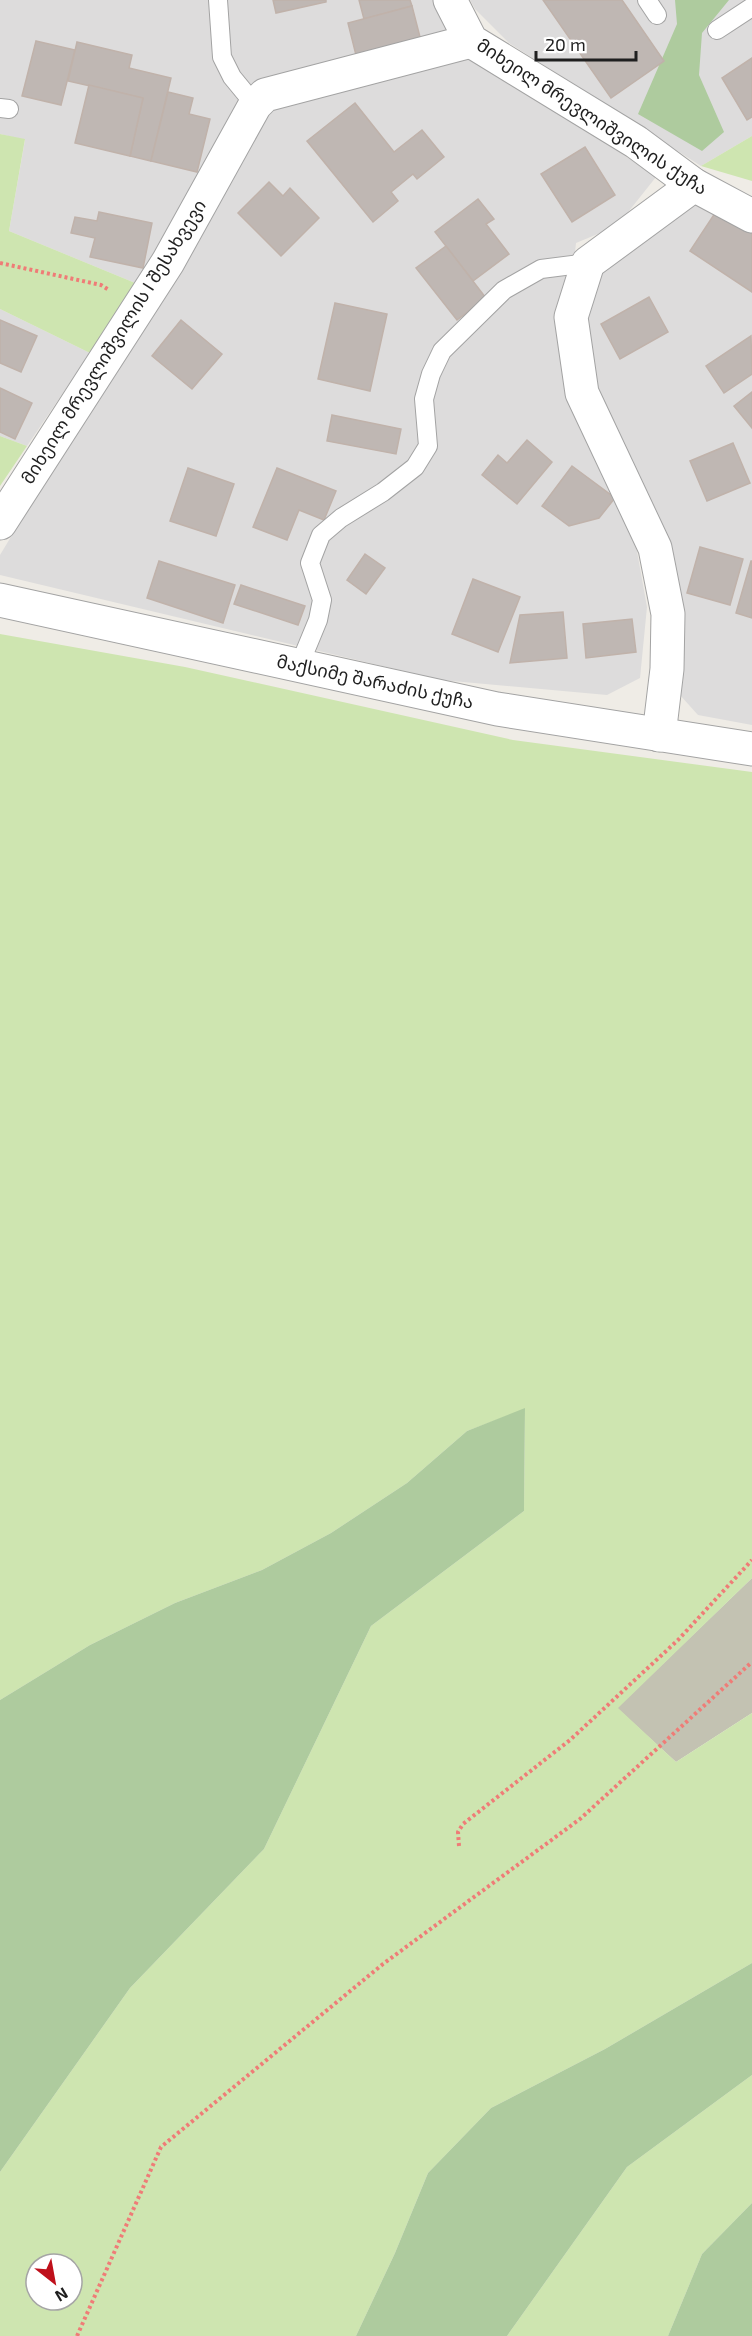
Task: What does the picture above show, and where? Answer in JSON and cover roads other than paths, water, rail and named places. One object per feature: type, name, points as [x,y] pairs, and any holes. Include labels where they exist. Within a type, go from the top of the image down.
[{"type":"street","name":"მიხეილ მრევლიშვილის ქუჩა","points":[[450,0],[471,41],[636,142],[694,185],[752,216]]},
{"type":"street","points":[[255,105],[266,96],[471,41]]},
{"type":"street","name":"მიხეილ მრევლიშვილის I შესახვევი","points":[[0,523],[168,262],[255,105]]},
{"type":"street","points":[[659,735],[667,669],[668,614],[655,548],[582,393],[571,317],[588,263],[694,185]]},
{"type":"street","name":"მაქსიმე შარაძის ქუჩა","points":[[0,600],[497,709],[752,750]]},
{"type":"lane","points":[[218,0],[222,57],[232,77],[255,105]]},
{"type":"lane","points":[[717,30],[752,8]]},
{"type":"lane","points":[[299,666],[318,620],[322,600],[310,563],[321,535],[341,518],[383,492],[415,467],[428,446],[424,399],[431,374],[442,351],[504,290],[541,269],[588,263]]}]
